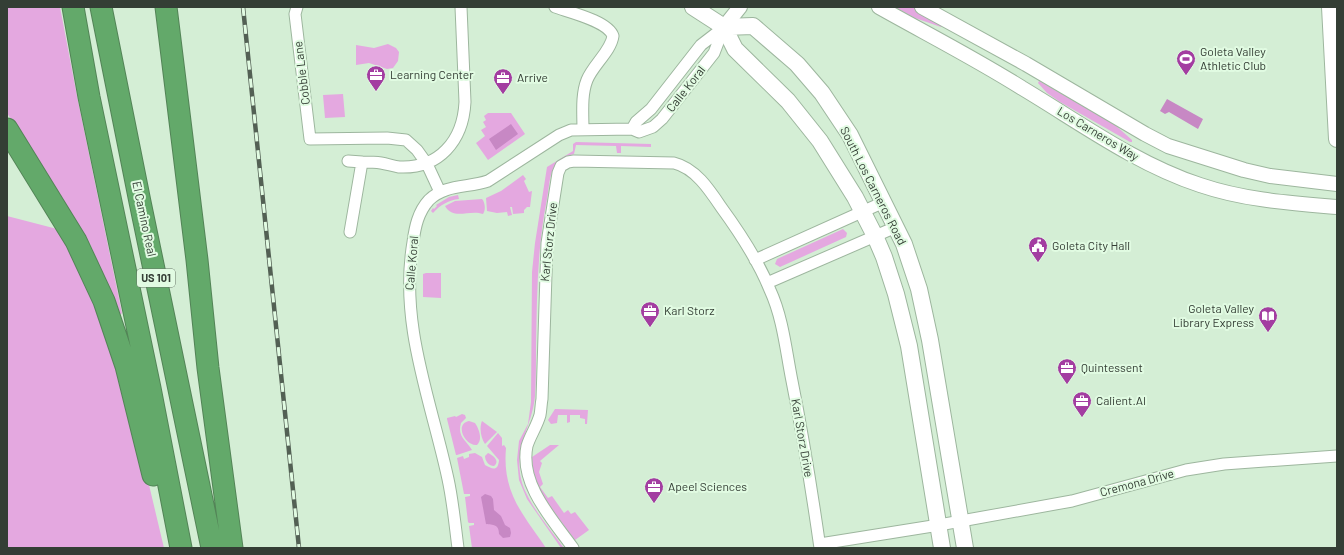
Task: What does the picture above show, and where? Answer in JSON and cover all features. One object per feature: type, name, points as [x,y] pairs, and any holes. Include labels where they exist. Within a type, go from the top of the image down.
[{"type":"highway","name":"US 101","points":[[73,7],[89,97],[150,388],[181,548]]},
{"type":"highway","name":"El Camino Real","points":[[101,7],[212,548]]},
{"type":"highway","points":[[166,7],[196,252],[208,368],[232,548]]},
{"type":"highway","points":[[7,129],[76,241],[104,301],[126,366],[170,548]]},
{"type":"main road","points":[[693,7],[724,27]]},
{"type":"main road","points":[[1330,7],[1337,139]]},
{"type":"main road","name":"South Los Carneros Road","points":[[942,548],[909,346],[896,294],[884,257],[863,212],[820,141],[788,101],[735,49],[724,27],[754,26],[797,64],[822,93],[850,135],[904,244],[919,289],[930,340],[964,548]]},
{"type":"street","name":"Cobble Lane","points":[[297,7],[296,14],[310,139],[397,138],[406,140],[417,150],[427,164]]},
{"type":"street","points":[[348,161],[380,163],[398,167],[427,164],[438,157],[452,143],[461,127],[465,102],[461,7]]},
{"type":"street","points":[[555,7],[586,17],[601,24],[609,28],[612,34],[611,45],[590,74],[586,84],[583,130]]},
{"type":"street","name":"Calle Koral","points":[[632,129],[636,122],[651,109],[701,45],[724,27],[740,7]]},
{"type":"street","name":"Los Carneros Way","points":[[879,7],[1015,83],[1134,156],[1161,170],[1199,185],[1239,196],[1278,203],[1337,207]]},
{"type":"street","name":"Los Carneros Way","points":[[922,7],[1026,64],[1168,146],[1244,170],[1270,176],[1337,184]]},
{"type":"street","name":"Calle Koral","points":[[458,548],[449,481],[419,366],[413,333],[409,294],[412,250],[417,220],[424,205],[440,192],[457,187],[478,185],[488,181],[554,137],[571,130],[632,129],[639,132],[653,127],[662,119],[714,53],[724,27]]},
{"type":"street","points":[[1015,83],[1026,64]]},
{"type":"street","name":"Karl Storz Drive","points":[[573,548],[536,496],[528,475],[526,458],[528,446],[540,415],[542,399],[546,250],[554,191],[561,166],[568,162],[574,161],[674,163],[682,165],[690,170],[709,190],[745,240],[767,283],[782,326],[820,546]]},
{"type":"street","points":[[350,232],[362,162]]},
{"type":"street","points":[[427,164],[440,192]]},
{"type":"street","points":[[755,260],[884,202]]},
{"type":"street","points":[[767,283],[896,227]]},
{"type":"street","name":"Cremona Drive","points":[[820,546],[1072,501],[1186,470],[1224,464],[1337,456]]},
{"type":"shaded area","points":[[7,7],[60,7],[122,313],[120,316],[90,244],[7,113]]},
{"type":"shaded area","points":[[895,7],[913,7],[943,24],[941,27],[915,18]]},
{"type":"shaded area","points":[[388,44],[396,48],[399,52],[398,61],[393,68],[387,69],[369,63],[356,65],[356,45],[374,48]]},
{"type":"shaded area","points":[[1039,81],[1114,124],[1132,140],[1132,142],[1060,102],[1047,93],[1038,83]]},
{"type":"shaded area","points":[[343,94],[345,117],[325,118],[323,95]]},
{"type":"shaded area","points":[[1167,99],[1203,119],[1198,129],[1169,112],[1165,114],[1160,111]]},
{"type":"shaded area","points":[[488,113],[511,113],[525,134],[488,160],[476,143],[485,136],[481,130],[486,127],[483,122],[486,120],[484,116]]},
{"type":"shaded area","points":[[511,124],[518,134],[496,150],[489,139]]},
{"type":"shaded area","points":[[576,142],[651,144],[651,147],[621,146],[621,153],[617,153],[616,146],[576,145],[574,154],[558,162],[552,171],[550,178],[539,254],[535,396],[531,417],[522,446],[519,467],[521,479],[528,496],[539,515],[564,548],[561,548],[527,499],[519,480],[517,460],[519,441],[528,424],[531,402],[532,272],[547,167],[573,151],[573,144]]},
{"type":"shaded area","points":[[523,175],[526,179],[524,181],[529,192],[532,191],[530,207],[527,207],[524,210],[524,213],[513,214],[512,207],[510,207],[512,215],[508,216],[507,212],[497,213],[487,211],[486,198],[501,191]]},
{"type":"shaded area","points":[[458,195],[459,199],[445,203],[433,213],[431,211],[437,206],[436,205],[449,197]]},
{"type":"shaded area","points":[[482,199],[485,206],[483,214],[457,214],[453,213],[445,206],[455,201]]},
{"type":"shaded area","points":[[7,216],[61,230],[92,287],[122,371],[164,548],[7,548]]},
{"type":"shaded area","points":[[843,229],[847,233],[846,237],[780,267],[775,264],[777,259]]},
{"type":"shaded area","points":[[441,273],[441,298],[423,297],[423,274]]},
{"type":"shaded area","points":[[555,409],[588,410],[587,424],[585,424],[585,419],[580,418],[580,415],[570,415],[570,422],[567,423],[567,415],[558,415],[557,423],[551,424],[548,420]]},
{"type":"shaded area","points":[[462,414],[465,415],[466,418],[461,423],[460,432],[472,450],[456,455],[447,418],[456,417]]},
{"type":"shaded area","points":[[469,421],[475,423],[479,431],[480,440],[477,445],[465,439],[463,434],[462,426]]},
{"type":"shaded area","points":[[482,421],[497,432],[485,444],[481,433]]},
{"type":"shaded area","points":[[498,433],[502,438],[502,446],[504,445],[506,448],[507,478],[516,502],[546,548],[472,548],[469,526],[474,525],[474,523],[468,522],[465,497],[470,496],[470,494],[464,494],[457,458],[463,456],[464,459],[469,457],[469,454],[475,453],[482,457],[485,465],[496,468],[499,460],[487,446]]},
{"type":"shaded area","points":[[550,445],[559,445],[540,461],[542,463],[539,472],[543,484],[540,487],[548,498],[552,496],[564,513],[568,510],[571,514],[575,512],[589,530],[575,540],[547,502],[536,480],[533,469],[532,457]]},
{"type":"shaded area","points":[[488,453],[496,460],[496,464],[494,466],[489,464],[486,460],[485,456]]},
{"type":"shaded area","points":[[485,494],[491,496],[493,499],[494,510],[501,516],[505,525],[510,528],[510,537],[503,538],[499,534],[497,527],[486,524],[481,497]]},
{"type":"railway","points":[[243,7],[299,548]]},
{"type":"place","name":"Goleta Valley Athletic Club","points":[[1186,76]]},
{"type":"place","name":"Learning Center","points":[[376,92]]},
{"type":"place","name":"Arrive","points":[[503,95]]},
{"type":"place","name":"Goleta City Hall","points":[[1038,263]]},
{"type":"place","name":"Karl Storz","points":[[650,328]]},
{"type":"place","name":"Goleta Valley Library Express","points":[[1268,333]]},
{"type":"place","name":"Quintessent","points":[[1067,385]]},
{"type":"place","name":"Calient.AI","points":[[1082,418]]},
{"type":"place","name":"Apeel Sciences","points":[[654,504]]}]
